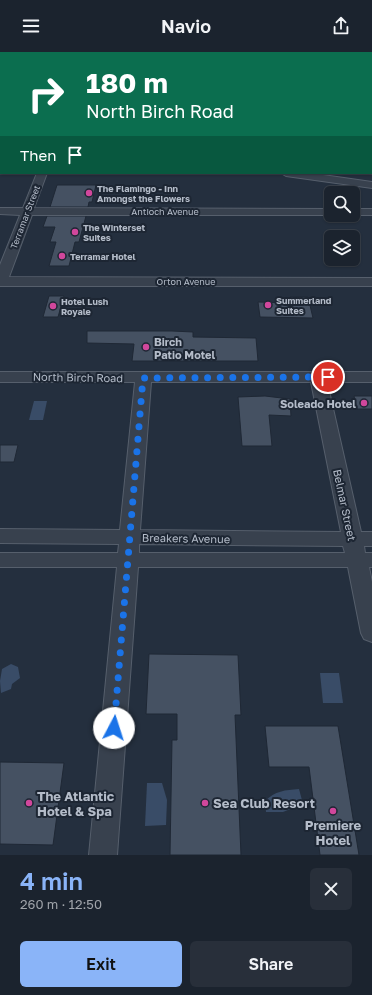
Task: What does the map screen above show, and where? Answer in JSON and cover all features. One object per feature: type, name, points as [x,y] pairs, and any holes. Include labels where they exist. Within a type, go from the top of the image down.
[{"type":"street","name":"Terramar Street","points":[[0,281],[42,174]]},
{"type":"street","points":[[293,174],[372,185]]},
{"type":"street","name":"Antioch Avenue","points":[[0,211],[324,212]]},
{"type":"street","points":[[360,212],[372,212]]},
{"type":"street","name":"Orton Avenue","points":[[0,281],[372,282]]},
{"type":"street","name":"North Birch Road","points":[[0,377],[372,377]]},
{"type":"street","name":"Belmar Street","points":[[318,377],[352,539],[364,560],[372,633]]},
{"type":"street","points":[[103,855],[143,378]]},
{"type":"street","name":"Breakers Avenue","points":[[0,536],[372,539]]},
{"type":"street","name":"Breakers Avenue","points":[[0,560],[364,560]]},
{"type":"water","points":[[34,401],[47,401],[43,420],[29,420]]},
{"type":"water","points":[[11,664],[18,667],[20,678],[12,684],[11,689],[1,693],[0,681],[2,669]]},
{"type":"water","points":[[320,673],[339,673],[343,703],[323,703]]},
{"type":"water","points":[[147,783],[162,783],[167,800],[166,825],[145,826]]},
{"type":"water","points":[[299,789],[303,804],[283,812],[266,812],[265,801],[273,795],[280,792]]},
{"type":"building","points":[[57,185],[96,185],[92,202],[89,202],[88,207],[50,207]]},
{"type":"building","points":[[47,216],[86,216],[79,242],[75,242],[69,266],[49,266],[56,242],[50,242],[55,227],[43,227]]},
{"type":"building","points":[[49,296],[64,296],[58,317],[43,317]]},
{"type":"building","name":"Summerland Suites","points":[[290,297],[308,297],[313,318],[260,317],[258,302],[291,303]]},
{"type":"building","points":[[87,331],[172,331],[193,332],[193,337],[256,338],[258,361],[132,361],[134,344],[87,343]]},
{"type":"building","points":[[265,396],[290,399],[291,416],[269,415],[272,446],[242,446],[238,397]]},
{"type":"building","name":"Soleado Hotel","points":[[354,396],[372,396],[372,409],[357,409]]},
{"type":"building","points":[[0,445],[18,445],[14,462],[0,462]]},
{"type":"building","name":"Sea Club Resort","points":[[149,654],[238,655],[241,715],[235,715],[241,855],[170,855],[172,740],[177,740],[177,714],[146,714]]},
{"type":"building","name":"Premiere Hotel","points":[[265,726],[338,726],[359,855],[320,855],[309,767],[269,767]]},
{"type":"building","name":"The Atlantic Hotel & Spa","points":[[0,762],[64,763],[53,845],[0,844]]},
{"type":"place","name":"The Flamingo - Inn Amongst the Flowers","points":[[89,193]]},
{"type":"place","name":"The Winterset Suites","points":[[75,232]]},
{"type":"place","name":"Terramar Hotel","points":[[62,256]]},
{"type":"place","name":"Summerland Suites","points":[[268,305]]},
{"type":"place","name":"Hotel Lush Royale","points":[[53,306]]},
{"type":"place","name":"Birch Patio Motel","points":[[146,347]]},
{"type":"place","name":"Soleado Hotel","points":[[364,403]]},
{"type":"place","name":"The Atlantic Hotel & Spa","points":[[29,803]]},
{"type":"place","name":"Sea Club Resort","points":[[205,803]]},
{"type":"place","name":"Premiere Hotel","points":[[333,811]]},
{"type":"route","points":[[114,728],[143,378],[328,377]]}]
